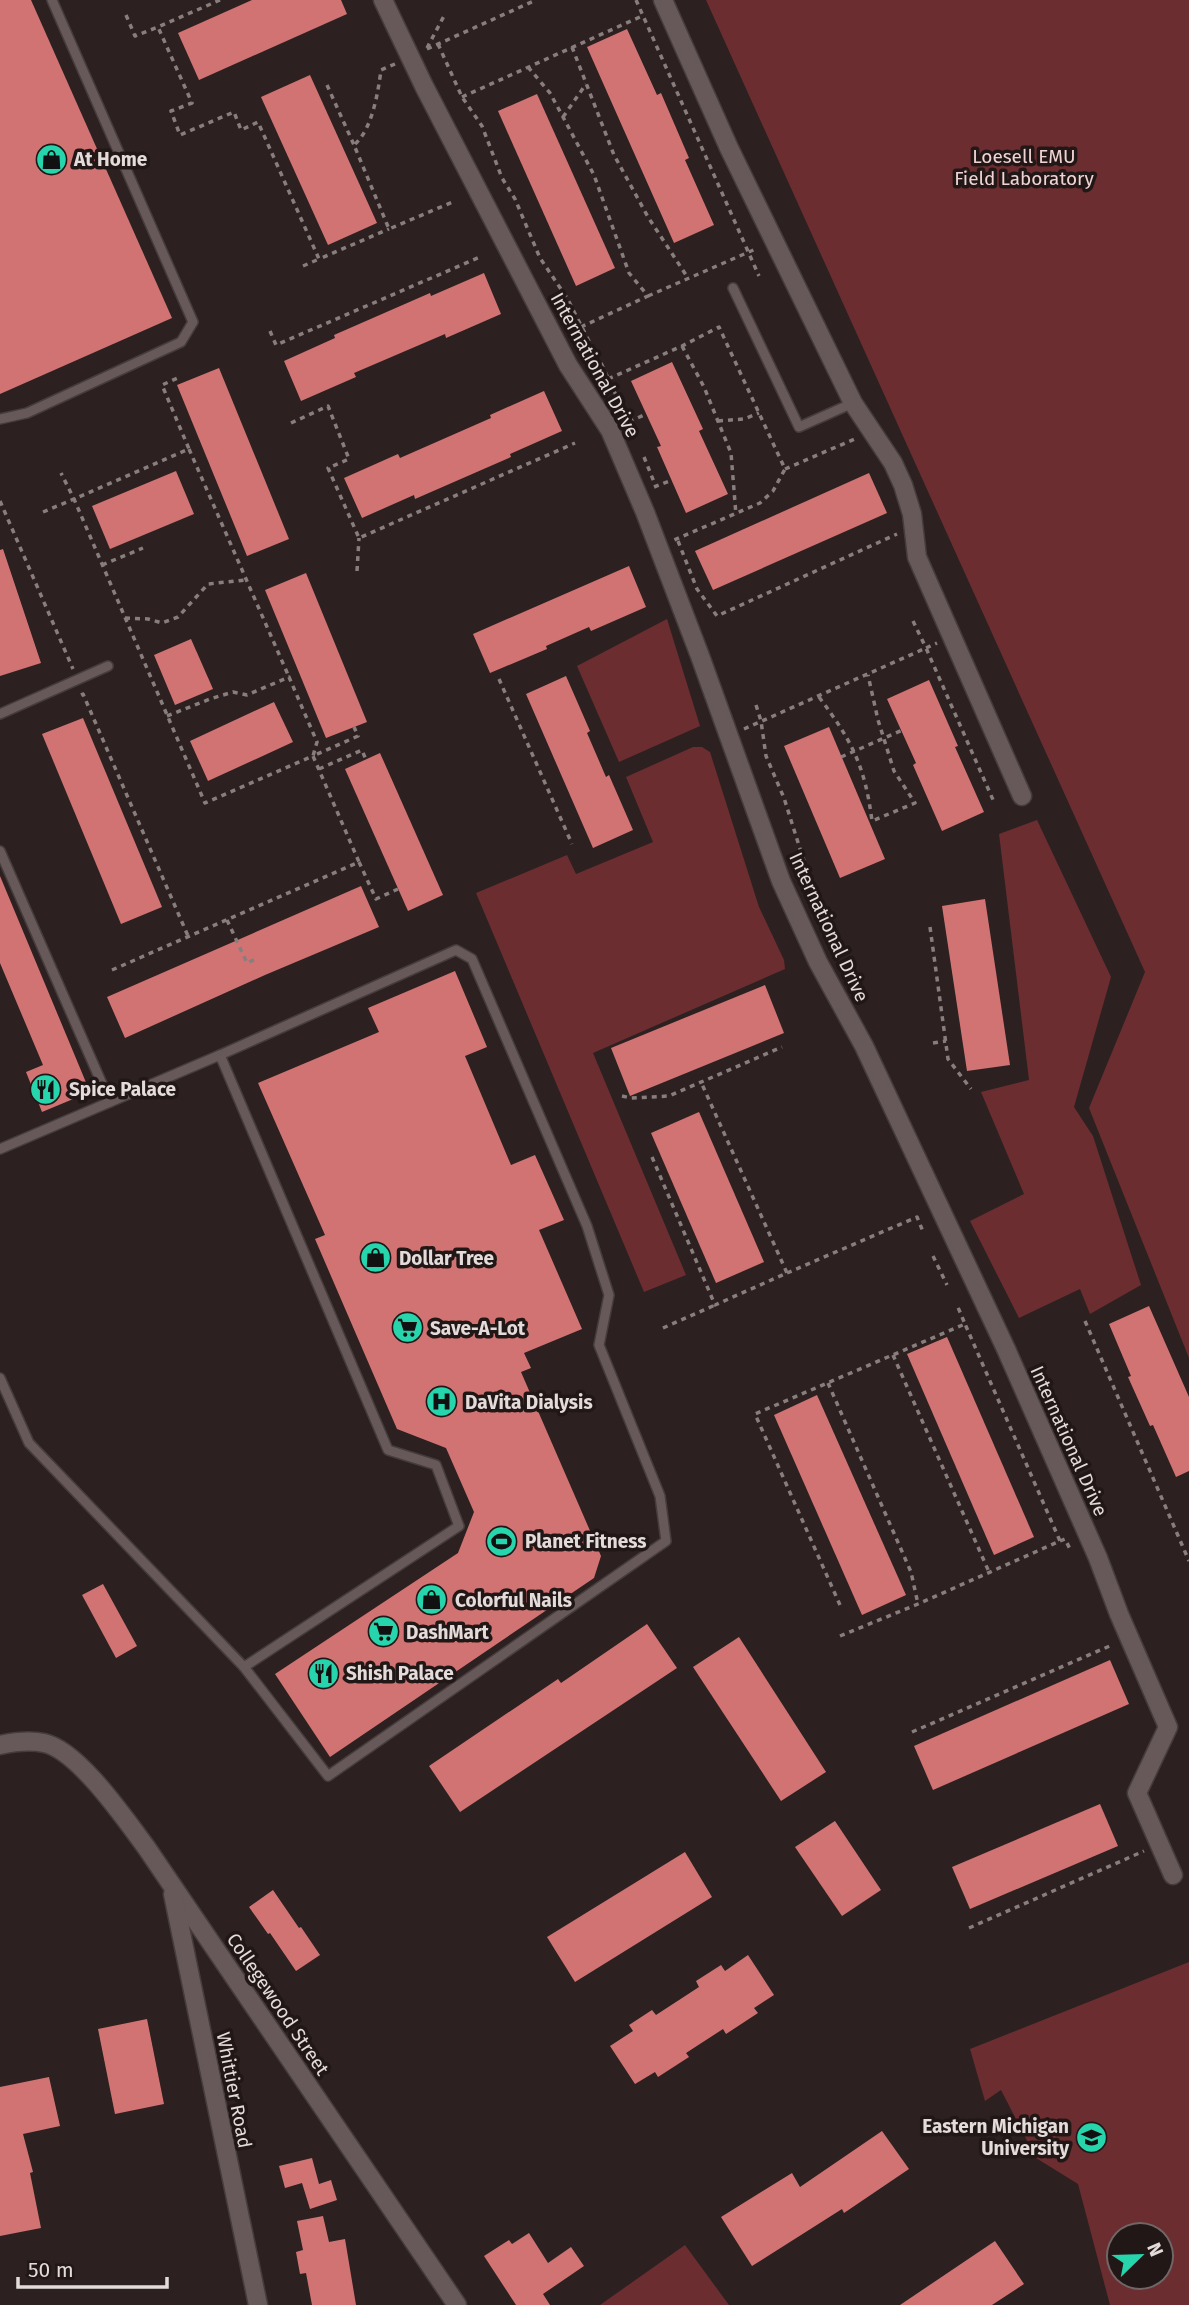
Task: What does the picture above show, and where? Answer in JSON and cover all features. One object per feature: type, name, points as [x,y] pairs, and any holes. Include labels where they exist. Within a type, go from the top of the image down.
[{"type":"street","name":"International Drive","points":[[383,0],[424,86],[568,365],[610,430],[645,512],[700,656],[781,881],[818,962],[864,1046],[1006,1349],[1098,1558],[1168,1727],[1137,1793],[1173,1875]]},
{"type":"street","points":[[663,0],[729,148],[853,404],[893,463],[903,485],[912,514],[916,557],[1021,796]]},
{"type":"street","name":"Collegewood Street","points":[[0,1745],[17,1741],[46,1743],[73,1759],[100,1787],[146,1847],[457,2305]]},
{"type":"street","name":"Whittier Road","points":[[171,1884],[258,2305]]},
{"type":"lane","points":[[0,419],[27,413],[181,342],[193,322],[52,0]]},
{"type":"lane","points":[[733,288],[799,427],[853,404]]},
{"type":"lane","points":[[0,714],[108,666]]},
{"type":"lane","points":[[0,851],[110,1102]]},
{"type":"lane","points":[[0,1149],[456,950],[472,959],[587,1226],[609,1295],[599,1345],[660,1496],[666,1541],[328,1776],[244,1667],[29,1443],[0,1378]]},
{"type":"lane","points":[[220,1055],[388,1450],[436,1465],[459,1526],[244,1667]]},
{"type":"path","points":[[126,15],[135,36],[220,0]]},
{"type":"path","points":[[427,49],[536,0]]},
{"type":"path","points":[[636,0],[759,276]]},
{"type":"path","points":[[427,49],[445,14]]},
{"type":"path","points":[[462,97],[642,16]]},
{"type":"path","points":[[158,27],[192,103],[171,111],[180,135],[233,112],[241,130],[258,122],[319,259]]},
{"type":"path","points":[[421,37],[427,49]]},
{"type":"path","points":[[438,44],[462,97],[482,126],[502,177],[520,209],[540,258],[567,299],[590,343]]},
{"type":"path","points":[[572,47],[614,155],[648,217],[688,278]]},
{"type":"path","points":[[354,145],[360,139],[377,99],[381,71],[397,63]]},
{"type":"path","points":[[528,67],[550,93],[594,176],[629,273],[648,296]]},
{"type":"path","points":[[563,117],[586,84]]},
{"type":"path","points":[[327,85],[389,229]]},
{"type":"path","points":[[303,266],[455,201]]},
{"type":"path","points":[[565,335],[765,245]]},
{"type":"path","points":[[270,331],[276,345],[480,257]]},
{"type":"path","points":[[594,385],[719,327],[785,469]]},
{"type":"path","points":[[682,346],[704,387],[730,453],[736,515]]},
{"type":"path","points":[[601,363],[632,432]]},
{"type":"path","points":[[180,377],[162,385],[317,742],[313,756],[376,899],[398,889]]},
{"type":"path","points":[[291,423],[328,407],[349,459],[328,468],[359,538],[357,571]]},
{"type":"path","points":[[719,421],[744,419],[759,413]]},
{"type":"path","points":[[628,422],[646,414]]},
{"type":"path","points":[[669,542],[760,503],[773,491],[785,469],[857,438]]},
{"type":"path","points":[[359,538],[575,443]]},
{"type":"path","points":[[43,512],[189,449]]},
{"type":"path","points":[[640,451],[660,498]]},
{"type":"path","points":[[61,473],[205,803],[358,736],[354,727]]},
{"type":"path","points":[[648,489],[671,480]]},
{"type":"path","points":[[0,501],[71,665]]},
{"type":"path","points":[[672,530],[697,589],[717,615],[897,533],[900,540]]},
{"type":"path","points":[[102,565],[143,548]]},
{"type":"path","points":[[125,618],[162,623],[178,617],[208,584],[245,580]]},
{"type":"path","points":[[707,616],[714,612]]},
{"type":"path","points":[[913,621],[994,802]]},
{"type":"path","points":[[742,730],[943,640]]},
{"type":"path","points":[[819,697],[845,731],[855,750],[869,792],[872,821],[915,803],[894,771],[878,720],[868,675]]},
{"type":"path","points":[[167,716],[233,692],[247,695],[289,677]]},
{"type":"path","points":[[499,679],[572,844]]},
{"type":"path","points":[[72,699],[83,694],[188,936]]},
{"type":"path","points":[[756,705],[766,756],[784,798],[836,945]]},
{"type":"path","points":[[841,757],[905,729]]},
{"type":"path","points":[[319,769],[362,750],[366,760]]},
{"type":"path","points":[[113,970],[359,862]]},
{"type":"path","points":[[227,920],[247,963],[258,958]]},
{"type":"path","points":[[930,927],[948,1059],[971,1088]]},
{"type":"path","points":[[933,1043],[946,1041]]},
{"type":"path","points":[[622,1096],[669,1096],[782,1047]]},
{"type":"path","points":[[701,1082],[787,1273]]},
{"type":"path","points":[[652,1157],[715,1305]]},
{"type":"path","points":[[663,1328],[917,1217],[924,1234]]},
{"type":"path","points":[[933,1256],[947,1285]]},
{"type":"path","points":[[957,1306],[1060,1541]]},
{"type":"path","points":[[1085,1321],[1189,1561]]},
{"type":"path","points":[[840,1605],[755,1414],[965,1324]]},
{"type":"path","points":[[893,1355],[989,1572]]},
{"type":"path","points":[[828,1383],[911,1572],[918,1604]]},
{"type":"path","points":[[840,1636],[1065,1539],[1071,1551]]},
{"type":"path","points":[[912,1732],[1119,1642]]},
{"type":"path","points":[[969,1928],[1149,1849]]},
{"type":"green space","name":"Loesell EMU Field Laboratory","points":[[706,0],[1189,0],[1189,1358],[1089,1108],[1145,972]]},
{"type":"green space","points":[[667,619],[700,726],[619,762],[577,666]]},
{"type":"green space","points":[[693,747],[702,747],[710,752],[759,907],[784,960],[785,969],[593,1053],[686,1275],[644,1292],[476,893],[567,855],[576,874],[653,842],[626,777]]},
{"type":"green space","points":[[1037,820],[1111,977],[1074,1107],[1093,1136],[1141,1285],[1090,1314],[1080,1289],[1019,1318],[970,1221],[1024,1194],[981,1092],[1029,1080],[999,834]]},
{"type":"green space","name":"Eastern Michigan University","points":[[1189,1962],[1189,2305],[1110,2305],[1106,2291],[1175,2291],[1175,2221],[1105,2221],[1105,2286],[1078,2184],[1036,2158],[1001,2090],[985,2101],[970,2049]]},
{"type":"green space","points":[[685,2245],[729,2305],[600,2305]]},
{"type":"building","name":"At Home","points":[[0,0],[31,0],[172,318],[0,394]]},
{"type":"building","points":[[252,0],[341,0],[347,14],[199,80],[178,33]]},
{"type":"building","points":[[627,29],[657,95],[661,93],[689,158],[685,160],[714,225],[674,243],[587,47]]},
{"type":"building","points":[[310,75],[377,223],[328,245],[261,97]]},
{"type":"building","points":[[537,94],[615,268],[576,286],[498,111]]},
{"type":"building","points":[[484,273],[501,314],[446,338],[445,334],[354,373],[356,377],[301,401],[284,361],[335,338],[334,335],[430,293],[431,296]]},
{"type":"building","points":[[672,362],[703,429],[699,431],[728,494],[686,513],[657,447],[661,446],[631,381]]},
{"type":"building","points":[[219,368],[289,539],[247,556],[177,385]]},
{"type":"building","points":[[544,391],[562,431],[510,454],[511,457],[415,499],[414,495],[362,518],[344,478],[398,454],[400,458],[491,418],[490,415]]},
{"type":"building","points":[[176,471],[194,514],[110,549],[92,506]]},
{"type":"building","points":[[869,473],[887,513],[713,590],[695,551]]},
{"type":"building","points":[[3,549],[41,663],[0,676],[0,550]]},
{"type":"building","points":[[629,566],[646,607],[591,631],[589,627],[546,646],[547,649],[490,673],[473,634]]},
{"type":"building","points":[[306,573],[367,722],[326,738],[265,590]]},
{"type":"building","points":[[191,639],[213,689],[175,705],[154,655]]},
{"type":"building","points":[[566,676],[606,777],[609,775],[633,830],[593,848],[526,694]]},
{"type":"building","points":[[929,680],[984,812],[942,831],[913,765],[916,763],[887,699]]},
{"type":"building","points":[[274,702],[293,742],[208,781],[190,741]]},
{"type":"building","points":[[83,718],[162,907],[121,924],[42,734]]},
{"type":"building","points":[[829,727],[885,859],[840,878],[784,746]]},
{"type":"building","points":[[380,753],[443,895],[408,911],[345,769]]},
{"type":"building","points":[[0,876],[90,1092],[42,1112],[26,1072],[43,1065],[0,963]]},
{"type":"building","points":[[361,886],[379,927],[125,1038],[107,997]]},
{"type":"building","points":[[985,899],[1010,1065],[967,1071],[942,906]]},
{"type":"building","points":[[455,971],[487,1047],[465,1056],[511,1165],[535,1155],[564,1220],[539,1230],[582,1329],[524,1353],[531,1368],[521,1372],[601,1556],[594,1578],[330,1757],[275,1674],[458,1553],[474,1512],[446,1448],[397,1429],[315,1239],[325,1235],[258,1083],[379,1032],[368,1008]]},
{"type":"building","points":[[765,985],[784,1033],[630,1096],[611,1048]]},
{"type":"building","points":[[699,1112],[764,1262],[716,1283],[651,1133]]},
{"type":"building","points":[[1149,1306],[1189,1397],[1189,1471],[1176,1477],[1128,1377],[1131,1376],[1109,1324]]},
{"type":"building","points":[[947,1337],[1034,1537],[994,1555],[907,1354]]},
{"type":"building","points":[[817,1395],[906,1595],[862,1615],[774,1415]]},
{"type":"building","points":[[103,1584],[137,1646],[116,1658],[82,1595]]},
{"type":"building","points":[[647,1624],[677,1668],[460,1812],[429,1766],[558,1679],[561,1683]]},
{"type":"building","points":[[739,1637],[826,1772],[781,1801],[693,1667]]},
{"type":"building","points":[[1110,1660],[1129,1704],[933,1790],[914,1746]]},
{"type":"building","points":[[1100,1804],[1118,1846],[970,1909],[952,1867]]},
{"type":"building","points":[[835,1821],[881,1890],[842,1916],[795,1847]]},
{"type":"building","points":[[685,1852],[712,1897],[575,1982],[547,1937]]},
{"type":"building","points":[[273,1890],[320,1955],[296,1971],[249,1907]]},
{"type":"building","points":[[748,1955],[774,1995],[754,2008],[758,2013],[726,2034],[723,2029],[686,2053],[689,2057],[658,2077],[655,2072],[635,2084],[610,2046],[633,2031],[629,2025],[652,2010],[656,2015],[699,1987],[696,1981],[721,1965],[725,1971]]},
{"type":"building","points":[[147,2019],[164,2104],[115,2114],[98,2029]]},
{"type":"building","points":[[49,2077],[60,2126],[23,2134],[33,2172],[30,2173],[41,2228],[0,2236],[0,2087]]},
{"type":"building","points":[[882,2131],[909,2169],[844,2213],[842,2209],[752,2266],[721,2217],[792,2173],[800,2187]]},
{"type":"building","points":[[312,2158],[319,2184],[331,2180],[337,2200],[310,2209],[302,2183],[285,2188],[279,2166]]},
{"type":"building","points":[[323,2216],[329,2242],[345,2239],[356,2305],[312,2305],[306,2273],[300,2274],[296,2252],[303,2250],[297,2221]]},
{"type":"building","points":[[529,2233],[548,2263],[571,2247],[584,2266],[543,2294],[550,2305],[516,2305],[484,2256],[509,2240],[512,2244]]},
{"type":"building","points":[[995,2241],[1024,2284],[992,2305],[900,2305]]},
{"type":"place","name":"At Home","points":[[51,159]]},
{"type":"place","name":"Spice Palace","points":[[46,1089]]},
{"type":"place","name":"Dollar Tree","points":[[376,1258]]},
{"type":"place","name":"Save-A-Lot","points":[[407,1328]]},
{"type":"place","name":"DaVita Dialysis","points":[[442,1402]]},
{"type":"place","name":"Planet Fitness","points":[[502,1541]]},
{"type":"place","name":"Colorful Nails","points":[[432,1600]]},
{"type":"place","name":"DashMart","points":[[383,1632]]},
{"type":"place","name":"Shish Palace","points":[[323,1673]]},
{"type":"place","name":"Eastern Michigan University","points":[[1092,2137]]}]
